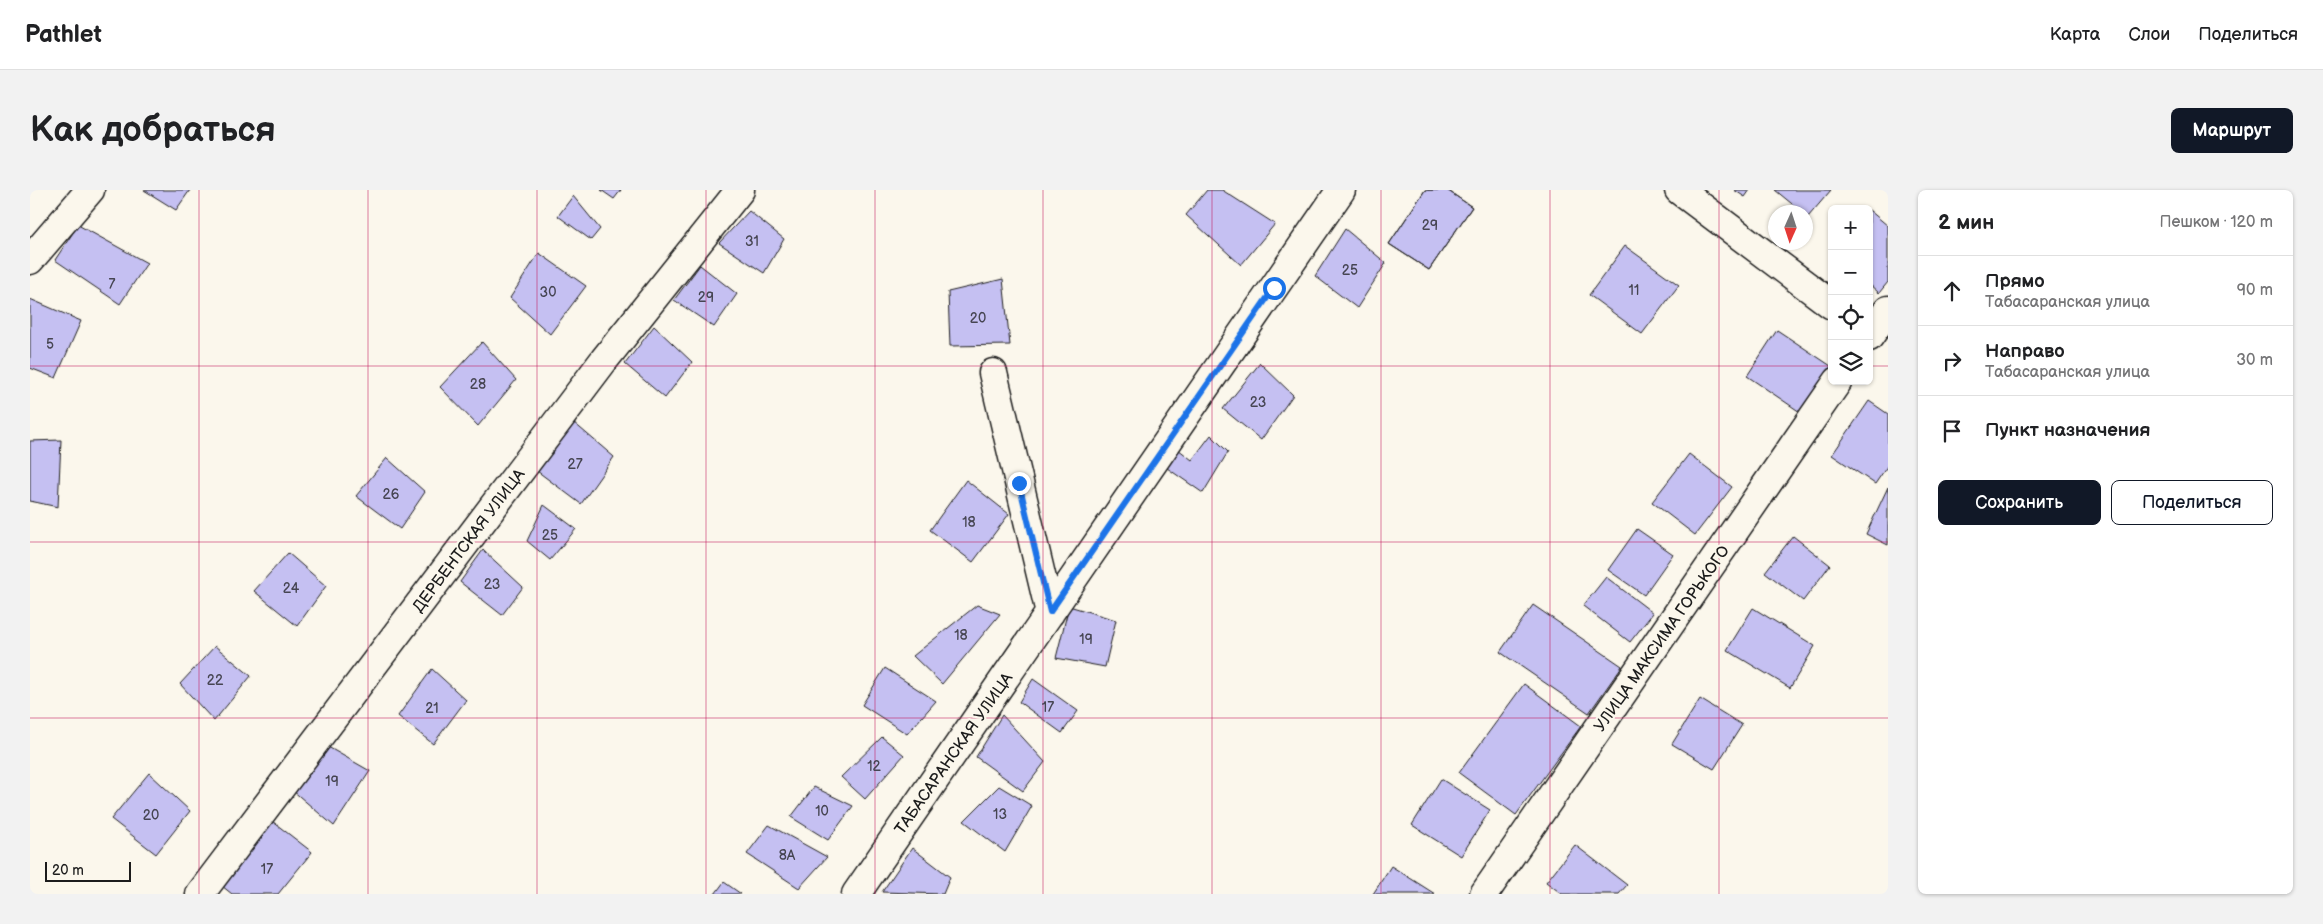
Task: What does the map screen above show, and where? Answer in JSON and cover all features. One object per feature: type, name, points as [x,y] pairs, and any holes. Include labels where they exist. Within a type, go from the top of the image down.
[{"type":"street","points":[[30,260],[90,190]]},
{"type":"street","name":"ДЕРБЕНТСКАЯ УЛИЦА","points":[[200,894],[598,368],[740,190]]},
{"type":"street","name":"ТАБАСАРАНСКАЯ УЛИЦА","points":[[856,894],[1341,190]]},
{"type":"street","points":[[1679,190],[1828,302]]},
{"type":"street","points":[[1874,338],[1888,310]]},
{"type":"street","points":[[993,373],[1050,612]]},
{"type":"street","name":"УЛИЦА МАКСИМА ГОРЬКОГО","points":[[1484,894],[1835,385]]},
{"type":"building","points":[[144,190],[190,190],[176,210]]},
{"type":"building","points":[[601,190],[621,190],[614,199]]},
{"type":"building","points":[[1207,190],[1222,190],[1275,224],[1241,265],[1186,215]]},
{"type":"building","points":[[1425,190],[1447,190],[1472,207],[1429,270],[1389,244]]},
{"type":"building","points":[[1425,190],[1447,190],[1472,207],[1429,270],[1389,244]]},
{"type":"building","points":[[1734,190],[1750,190],[1745,197]]},
{"type":"building","points":[[1775,190],[1831,190],[1813,211],[1813,205],[1793,205]]},
{"type":"building","points":[[573,196],[600,229],[591,240],[558,216]]},
{"type":"building","points":[[749,211],[784,239],[764,273],[719,243]]},
{"type":"building","points":[[1873,213],[1888,226],[1888,282],[1879,293],[1873,288]]},
{"type":"building","points":[[78,225],[147,263],[120,304],[55,260]]},
{"type":"building","points":[[1345,229],[1386,263],[1357,308],[1315,276]]},
{"type":"building","points":[[1625,246],[1679,285],[1642,334],[1589,295]]},
{"type":"building","points":[[539,253],[586,286],[550,334],[510,298]]},
{"type":"building","points":[[700,265],[737,294],[714,327],[674,300]]},
{"type":"building","points":[[1003,279],[1010,345],[950,346],[948,292]]},
{"type":"building","points":[[30,299],[81,321],[56,378],[30,368]]},
{"type":"building","points":[[654,326],[692,362],[665,398],[625,364]]},
{"type":"building","points":[[1777,330],[1828,364],[1828,370],[1800,412],[1747,376]]},
{"type":"building","points":[[482,342],[516,380],[478,426],[440,387]]},
{"type":"building","points":[[1260,363],[1293,395],[1261,440],[1223,409]]},
{"type":"building","points":[[1869,401],[1888,414],[1888,465],[1875,484],[1832,455]]},
{"type":"building","points":[[573,422],[614,457],[581,504],[537,471]]},
{"type":"building","points":[[1211,435],[1228,452],[1203,493],[1167,468],[1178,449],[1192,460]]},
{"type":"building","points":[[61,440],[58,507],[30,501],[30,441]]},
{"type":"building","points":[[1689,454],[1732,487],[1695,535],[1652,502]]},
{"type":"building","points":[[387,458],[425,492],[400,529],[356,496]]},
{"type":"building","points":[[966,480],[1009,514],[973,562],[930,530]]},
{"type":"building","points":[[1888,487],[1888,545],[1866,534]]},
{"type":"building","points":[[544,505],[576,529],[550,560],[527,541]]},
{"type":"building","points":[[1637,529],[1673,554],[1644,595],[1608,570]]},
{"type":"building","points":[[1793,536],[1830,565],[1803,601],[1765,572]]},
{"type":"building","points":[[483,550],[523,587],[502,615],[460,582]]},
{"type":"building","points":[[288,553],[326,586],[297,626],[254,591]]},
{"type":"building","points":[[1606,577],[1653,613],[1630,642],[1583,606]]},
{"type":"building","points":[[977,605],[1000,614],[942,684],[913,656]]},
{"type":"building","points":[[1533,605],[1622,666],[1589,713],[1500,652]]},
{"type":"building","points":[[1069,606],[1116,620],[1105,667],[1056,658]]},
{"type":"building","points":[[1753,608],[1815,646],[1790,688],[1727,650]]},
{"type":"building","points":[[215,646],[251,676],[214,721],[180,684]]},
{"type":"building","points":[[885,668],[936,701],[907,734],[862,705]]},
{"type":"building","points":[[432,669],[466,700],[433,744],[398,716]]},
{"type":"building","points":[[1033,679],[1078,711],[1062,733],[1019,702]]},
{"type":"building","points":[[1524,684],[1581,726],[1516,815],[1459,773]]},
{"type":"building","points":[[1700,699],[1742,725],[1714,769],[1672,744]]},
{"type":"building","points":[[1002,715],[1045,762],[1023,791],[976,757]]},
{"type":"building","points":[[882,737],[904,755],[865,799],[841,777]]},
{"type":"building","points":[[328,747],[370,771],[334,826],[292,790]]},
{"type":"building","points":[[149,773],[190,811],[156,854],[111,819]]},
{"type":"building","points":[[1441,779],[1490,810],[1461,856],[1412,825]]},
{"type":"building","points":[[999,786],[1032,806],[1005,852],[964,821]]},
{"type":"building","points":[[814,787],[853,806],[828,840],[791,817]]},
{"type":"building","points":[[272,821],[312,852],[278,894],[232,894],[222,886]]},
{"type":"building","points":[[769,825],[827,857],[799,888],[747,854]]},
{"type":"building","points":[[1575,845],[1627,885],[1619,894],[1562,894],[1546,882]]},
{"type":"building","points":[[912,848],[950,877],[943,894],[882,892]]},
{"type":"building","points":[[1391,866],[1435,894],[1373,894]]},
{"type":"building","points":[[724,882],[741,894],[715,894]]},
{"type":"route","points":[[1019,483],[1050,612],[1274,288]]}]
